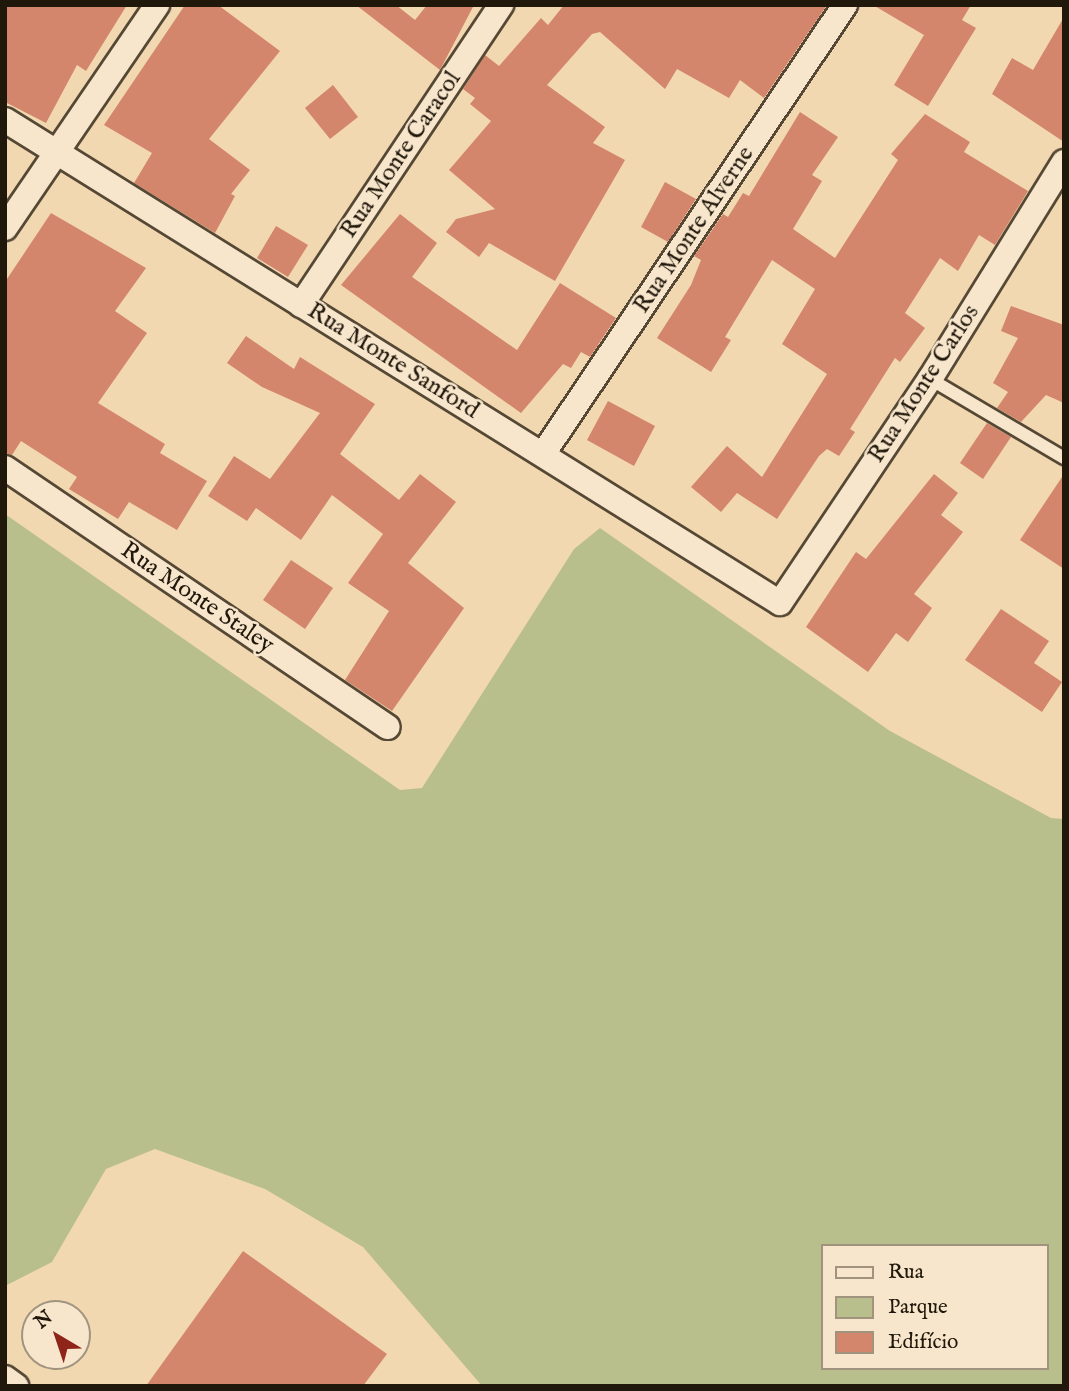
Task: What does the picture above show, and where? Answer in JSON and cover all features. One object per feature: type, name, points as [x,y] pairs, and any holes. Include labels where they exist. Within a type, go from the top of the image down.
[{"type":"street","points":[[5,228],[157,5]]},
{"type":"street","name":"Rua Monte Caracol","points":[[301,304],[501,5]]},
{"type":"street","name":"Rua Monte Alverne","points":[[543,454],[845,5]]},
{"type":"street","name":"Rua Monte Sanford","points":[[5,120],[780,603]]},
{"type":"street","name":"Rua Monte Carlos","points":[[780,603],[930,379],[1061,170]]},
{"type":"street","name":"Rua Monte Staley","points":[[5,468],[388,727]]},
{"type":"street","points":[[5,1378],[16,1386]]},
{"type":"lane","points":[[930,379],[1064,458]]},
{"type":"green space","points":[[5,514],[400,790],[422,788],[574,549],[600,528],[890,731],[1051,818],[1064,819],[1064,1386],[482,1386],[363,1247],[265,1189],[155,1149],[106,1169],[52,1262],[5,1286]]},
{"type":"building","points":[[5,5],[127,5],[86,71],[77,65],[46,123],[5,102]]},
{"type":"building","points":[[185,5],[218,5],[280,51],[209,139],[250,170],[231,194],[235,196],[215,233],[134,183],[152,153],[104,125]]},
{"type":"building","points":[[356,5],[396,5],[415,20],[427,5],[474,5],[440,70]]},
{"type":"building","points":[[564,5],[827,5],[764,98],[740,80],[729,98],[677,69],[665,89],[600,32],[592,34],[547,85],[605,127],[593,143],[625,160],[555,281],[489,243],[479,257],[446,232],[456,219],[495,209],[449,170],[491,121],[470,104],[475,98],[463,89],[485,55],[499,66],[541,18],[548,25]]},
{"type":"building","points":[[873,5],[971,5],[962,20],[976,28],[928,106],[894,85],[924,35]]},
{"type":"building","points":[[1064,17],[1064,142],[992,94],[1012,58],[1033,70]]},
{"type":"building","points":[[333,85],[358,117],[330,139],[305,108]]},
{"type":"building","points":[[800,112],[838,137],[812,175],[822,181],[793,229],[835,258],[898,160],[891,154],[925,114],[970,142],[964,152],[1028,191],[995,245],[979,235],[958,271],[940,258],[905,313],[925,328],[900,362],[895,358],[850,429],[855,432],[839,456],[827,449],[819,456],[777,519],[737,493],[721,512],[691,487],[727,446],[762,477],[827,374],[782,344],[815,289],[772,260],[725,337],[731,340],[711,372],[657,338],[691,285],[701,260],[694,256],[723,214],[728,217],[743,193],[749,196]]},
{"type":"building","points":[[665,182],[696,199],[668,242],[641,227]]},
{"type":"building","points":[[51,213],[146,268],[115,311],[147,333],[98,403],[165,444],[160,453],[207,481],[177,530],[129,502],[118,519],[69,489],[77,477],[21,441],[12,455],[5,453],[5,282]]},
{"type":"building","points":[[400,214],[437,243],[412,277],[517,350],[560,283],[616,318],[590,357],[581,352],[571,368],[563,364],[521,413],[341,285]]},
{"type":"building","points":[[276,226],[308,245],[288,277],[257,258]]},
{"type":"building","points":[[1011,306],[1064,325],[1064,403],[1046,395],[1021,422],[997,408],[1008,392],[993,383],[1018,338],[1001,331]]},
{"type":"building","points":[[246,336],[294,369],[300,357],[375,404],[340,454],[399,500],[420,474],[456,502],[408,563],[464,608],[392,711],[345,680],[389,611],[348,583],[383,534],[332,495],[301,540],[256,508],[247,521],[208,496],[234,456],[270,479],[320,413],[262,387],[227,363]]},
{"type":"building","points":[[608,401],[655,426],[634,466],[587,440]]},
{"type":"building","points":[[987,423],[1011,437],[983,479],[960,463]]},
{"type":"building","points":[[934,474],[958,493],[941,515],[963,532],[914,594],[932,608],[908,642],[896,633],[868,672],[806,627],[856,552],[866,559]]},
{"type":"building","points":[[1064,474],[1064,569],[1020,540]]},
{"type":"building","points":[[291,560],[333,588],[305,629],[263,600]]},
{"type":"building","points":[[1001,609],[1049,641],[1034,663],[1062,682],[1042,712],[965,660]]},
{"type":"building","points":[[243,1251],[387,1354],[363,1386],[146,1386]]}]
